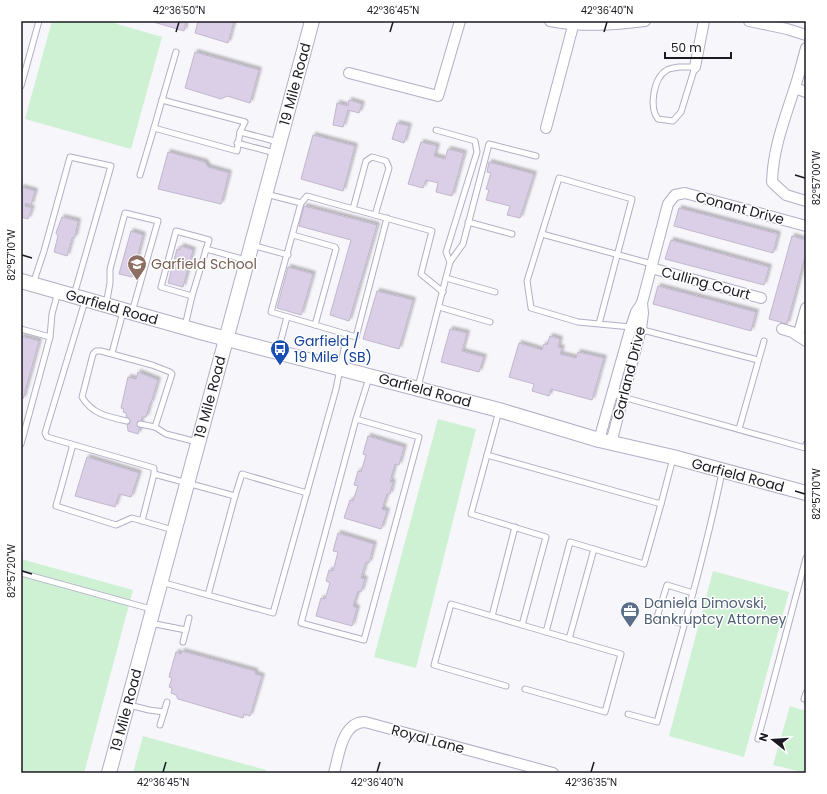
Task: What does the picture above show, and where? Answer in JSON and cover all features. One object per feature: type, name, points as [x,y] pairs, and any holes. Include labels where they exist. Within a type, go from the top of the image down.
[{"type":"main road","name":"19 Mile Road","points":[[109,773],[312,21]]},
{"type":"main road","name":"Garfield Road","points":[[27,283],[184,327],[499,410],[605,442],[673,457],[806,493]]},
{"type":"street","points":[[349,73],[438,96],[460,21]]},
{"type":"street","points":[[550,21],[573,26],[601,26],[645,21]]},
{"type":"street","points":[[695,67],[704,21]]},
{"type":"street","points":[[749,21],[787,29],[806,35]]},
{"type":"street","points":[[546,128],[573,26]]},
{"type":"street","points":[[806,48],[795,88],[778,135],[774,155],[772,182],[786,195],[806,201]]},
{"type":"street","points":[[795,88],[806,92]]},
{"type":"street","name":"Conant Drive","points":[[675,195],[685,193],[806,226]]},
{"type":"street","name":"Garland Drive","points":[[605,442],[624,397],[636,328],[636,312],[642,303],[668,204],[675,195]]},
{"type":"street","name":"Culling Court","points":[[651,266],[761,298]]},
{"type":"street","points":[[782,329],[792,332],[802,339],[806,308]]},
{"type":"street","name":"Garland Drive","points":[[605,442],[612,394],[636,328]]},
{"type":"street","name":"Royal Lane","points":[[334,773],[349,729],[359,722],[365,722],[553,773]]},
{"type":"lane","points":[[21,86],[40,21]]},
{"type":"lane","points":[[140,175],[176,52]]},
{"type":"lane","points":[[679,67],[695,67],[681,112],[673,121],[658,120],[653,113],[652,103],[658,80],[666,70],[679,67]]},
{"type":"lane","points":[[154,128],[237,150],[240,132],[245,122],[162,100]]},
{"type":"lane","points":[[436,130],[475,141],[477,152],[446,252],[450,262]]},
{"type":"lane","points":[[240,132],[278,148]]},
{"type":"lane","points":[[237,143],[278,148]]},
{"type":"lane","points":[[418,388],[450,262],[463,244],[489,144],[536,156]]},
{"type":"lane","points":[[27,283],[44,251],[70,157],[111,166],[80,298],[45,433],[47,437],[154,468],[154,474],[142,521]]},
{"type":"lane","points":[[353,209],[366,161],[372,157],[386,161],[389,168],[375,215]]},
{"type":"lane","points":[[599,324],[632,198],[559,178],[527,281],[531,308],[578,322],[636,328],[758,360]]},
{"type":"lane","points":[[265,194],[301,204]]},
{"type":"lane","points":[[387,218],[356,337],[271,312],[301,204],[307,196],[387,218],[432,231],[421,274],[443,292]]},
{"type":"lane","points":[[106,305],[110,283],[110,269],[125,212],[158,222],[112,354]]},
{"type":"lane","points":[[468,222],[512,234]]},
{"type":"lane","points":[[184,327],[209,240],[176,231],[160,286],[192,296]]},
{"type":"lane","points":[[542,234],[617,254],[651,266]]},
{"type":"lane","points":[[293,235],[335,247],[336,249],[315,325]]},
{"type":"lane","points":[[251,245],[288,255]]},
{"type":"lane","points":[[206,249],[247,260]]},
{"type":"lane","points":[[446,278],[494,292]]},
{"type":"lane","points":[[21,444],[50,337],[52,314],[58,292]]},
{"type":"lane","points":[[439,307],[490,322]]},
{"type":"lane","points":[[278,351],[287,317]]},
{"type":"lane","points":[[21,329],[50,337]]},
{"type":"lane","points":[[160,582],[273,613],[336,389],[347,334]]},
{"type":"lane","points":[[739,429],[764,341]]},
{"type":"lane","points":[[127,421],[101,415],[87,405],[82,397],[93,354],[96,351],[152,365],[172,374],[156,427]]},
{"type":"lane","points":[[356,419],[419,437],[364,640],[301,623],[356,419],[370,375]]},
{"type":"lane","points":[[612,394],[805,448],[806,444]]},
{"type":"lane","points":[[499,410],[471,514],[546,537],[522,625]]},
{"type":"lane","points":[[140,424],[156,427],[166,434],[198,442]]},
{"type":"lane","points":[[71,444],[72,448],[57,508],[116,525],[132,518],[174,530]]},
{"type":"lane","points":[[487,455],[661,504]]},
{"type":"lane","points":[[546,632],[570,542],[644,564],[673,457]]},
{"type":"lane","points":[[628,714],[657,722],[716,505],[723,471]]},
{"type":"lane","points":[[154,474],[235,496]]},
{"type":"lane","points":[[208,595],[242,474],[307,493]]},
{"type":"lane","points":[[492,616],[515,527]]},
{"type":"lane","points":[[569,639],[594,549]]},
{"type":"lane","points":[[758,740],[806,558]]},
{"type":"lane","points":[[21,573],[186,630]]},
{"type":"lane","points":[[684,624],[657,617],[667,585],[693,592]]},
{"type":"lane","points":[[506,686],[434,665],[451,604],[621,654],[606,712],[525,689]]},
{"type":"lane","points":[[183,642],[189,618]]},
{"type":"lane","points":[[804,699],[806,693]]},
{"type":"lane","points":[[160,725],[166,702]]},
{"type":"lane","points":[[127,704],[149,710],[164,712]]},
{"type":"green space","points":[[52,21],[107,21],[162,37],[131,149],[25,119]]},
{"type":"green space","points":[[438,419],[476,429],[416,668],[374,657]]},
{"type":"green space","points":[[21,559],[133,590],[84,773],[21,773]]},
{"type":"green space","points":[[713,571],[789,592],[744,757],[669,736]]},
{"type":"green space","points":[[790,706],[806,711],[806,773],[773,765]]},
{"type":"green space","points":[[143,736],[266,770],[265,773],[133,773]]},
{"type":"building","points":[[150,21],[186,21],[184,31]]},
{"type":"building","points":[[198,21],[234,21],[228,43],[195,33]]},
{"type":"building","points":[[195,52],[259,70],[250,103],[227,96],[221,99],[185,88]]},
{"type":"building","points":[[349,100],[362,104],[359,113],[348,110],[343,127],[333,125],[337,103],[348,106]]},
{"type":"building","points":[[397,123],[409,126],[404,143],[392,139]]},
{"type":"building","points":[[313,135],[355,146],[343,191],[301,179]]},
{"type":"building","points":[[421,142],[437,146],[434,156],[445,159],[448,149],[464,153],[452,196],[436,192],[438,183],[426,180],[423,188],[408,184]]},
{"type":"building","points":[[168,152],[205,162],[208,167],[229,173],[221,204],[158,189]]},
{"type":"building","points":[[489,162],[534,174],[520,218],[507,215],[510,206],[486,200],[489,190],[486,189],[491,173],[487,172]]},
{"type":"building","points":[[21,187],[35,191],[31,205],[26,203],[25,206],[32,208],[28,219],[21,217]]},
{"type":"building","points":[[304,206],[377,225],[349,321],[330,315],[351,240],[299,226]]},
{"type":"building","points":[[679,208],[778,234],[773,253],[674,226]]},
{"type":"building","points":[[62,217],[78,221],[75,237],[72,238],[67,256],[54,252],[58,236],[56,233]]},
{"type":"building","points":[[131,231],[143,235],[132,277],[119,274]]},
{"type":"building","points":[[792,236],[806,240],[806,253],[787,324],[769,319]]},
{"type":"building","points":[[671,240],[769,267],[764,285],[665,259]]},
{"type":"building","points":[[181,246],[193,250],[183,287],[168,283],[177,249],[180,250]]},
{"type":"building","points":[[288,267],[313,274],[301,315],[277,308]]},
{"type":"building","points":[[658,286],[756,312],[751,331],[653,304]]},
{"type":"building","points":[[377,291],[413,300],[399,349],[363,339]]},
{"type":"building","points":[[450,329],[467,333],[462,351],[484,357],[479,372],[441,362]]},
{"type":"building","points":[[21,336],[39,341],[23,399],[21,398]]},
{"type":"building","points":[[550,336],[560,339],[558,347],[562,348],[560,354],[576,358],[578,352],[604,358],[592,400],[551,389],[549,396],[532,391],[534,384],[509,377],[519,343],[542,350],[544,344],[547,345]]},
{"type":"building","points":[[138,372],[158,380],[146,417],[142,417],[138,434],[128,431],[126,413],[123,412],[124,409],[121,408],[128,377],[136,379]]},
{"type":"building","points":[[368,436],[404,447],[399,465],[395,464],[390,482],[393,482],[390,494],[387,494],[382,509],[387,511],[381,529],[344,518],[350,500],[353,501],[358,486],[354,485],[358,471],[361,472],[366,455],[363,454]]},
{"type":"building","points":[[87,457],[139,473],[131,497],[119,494],[115,507],[75,496]]},
{"type":"building","points":[[338,533],[374,544],[369,563],[366,562],[361,578],[365,579],[361,592],[358,591],[353,606],[357,608],[352,626],[316,616],[321,598],[325,599],[330,583],[326,581],[329,570],[333,571],[338,552],[333,551]]},
{"type":"building","points":[[182,651],[255,671],[255,674],[262,676],[250,716],[244,714],[243,718],[178,699],[176,695],[171,693],[172,688],[169,687],[172,678],[169,677],[176,652],[181,654]]},
{"type":"place","name":"Garfield School","points":[[137,281]]},
{"type":"place","name":"Garfield / 19 Mile (SB)","points":[[280,366]]},
{"type":"place","name":"Daniela Dimovski, Bankruptcy Attorney","points":[[630,628]]}]
